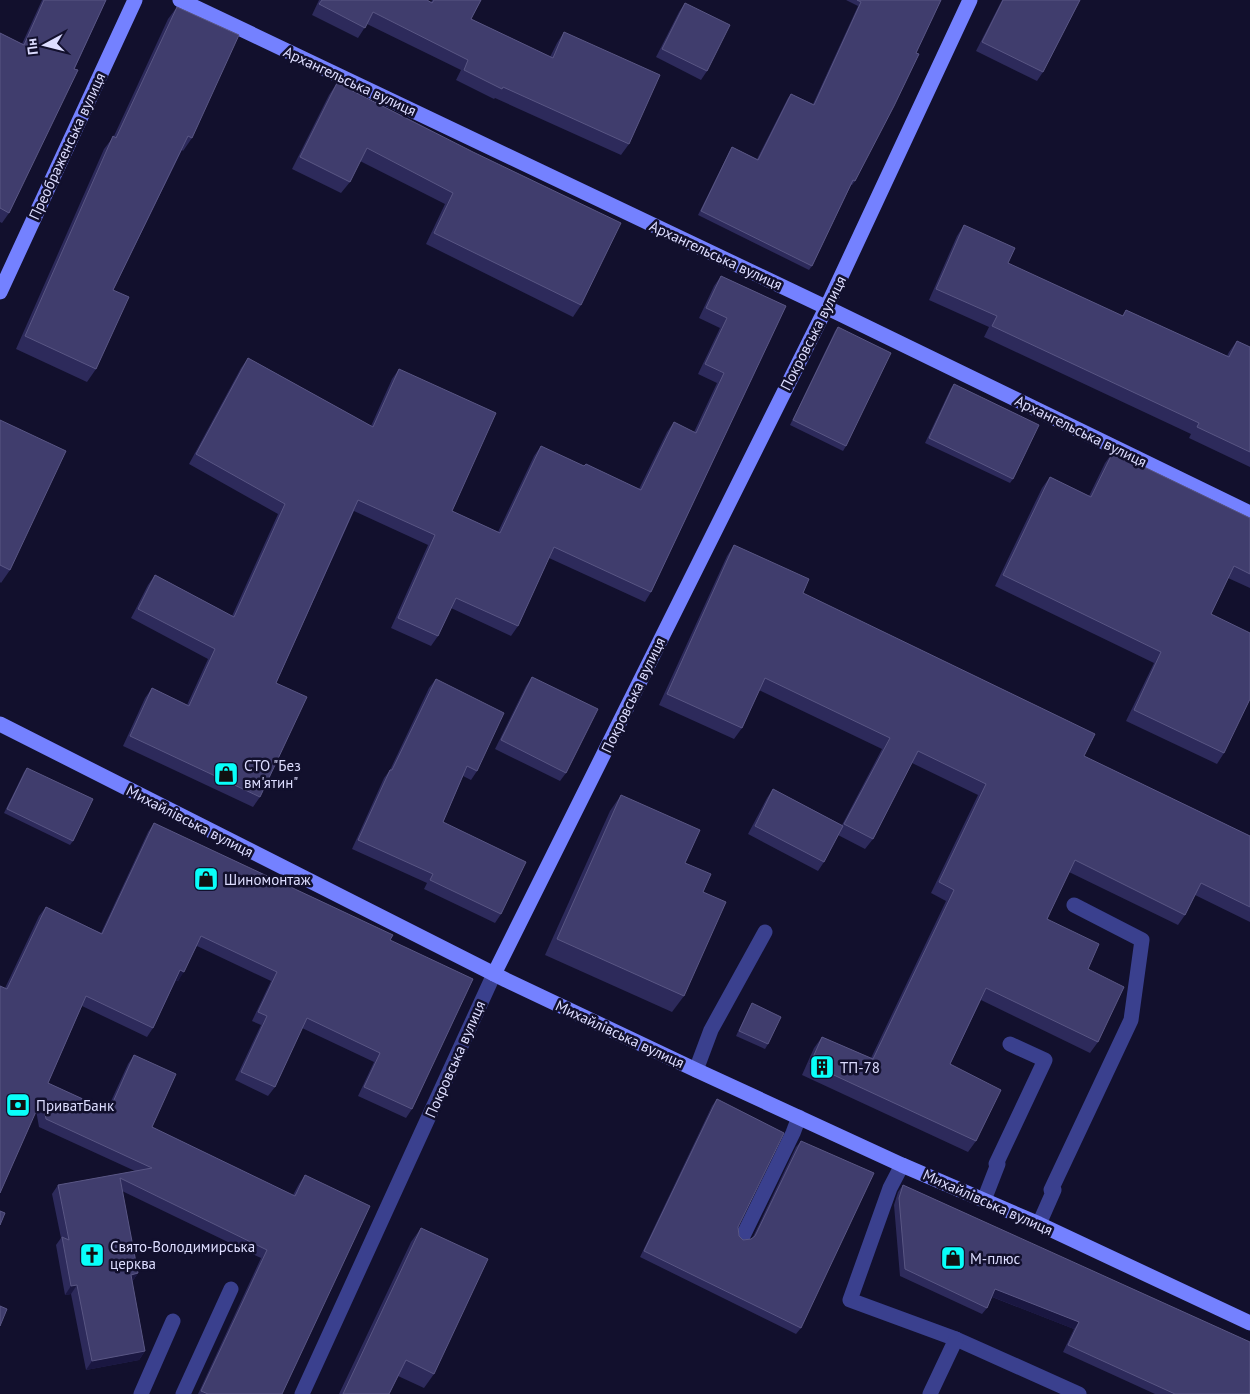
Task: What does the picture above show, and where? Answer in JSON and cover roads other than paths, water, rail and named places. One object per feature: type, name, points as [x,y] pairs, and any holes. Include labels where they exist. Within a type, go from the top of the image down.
[{"type":"street","name":"Преображенська вулиця","points":[[0,292],[135,0]]},
{"type":"street","name":"Архангельська вулиця","points":[[180,0],[1250,512]]},
{"type":"street","name":"Покровська вулиця","points":[[302,1394],[494,974],[826,308],[970,0]]},
{"type":"street","name":"Михайлівська вулиця","points":[[0,724],[494,974],[696,1070],[1039,1224],[1250,1323]]},
{"type":"street","points":[[1039,1224],[1054,1190],[1052,1190],[1131,1020],[1142,940],[1074,905]]},
{"type":"street","points":[[696,1070],[711,1030],[765,932]]},
{"type":"street","points":[[984,1200],[998,1164],[996,1164],[1045,1060],[1010,1044]]},
{"type":"street","points":[[742,1238],[793,1133],[798,1117]]},
{"type":"street","points":[[902,1164],[890,1188],[850,1300],[956,1339],[1079,1394]]},
{"type":"street","points":[[184,1394],[231,1289]]},
{"type":"street","points":[[141,1394],[174,1321]]},
{"type":"street","points":[[930,1394],[956,1339]]},
{"type":"place","name":"СТО \"Без вм'ятин\"","points":[[226,774]]},
{"type":"place","name":"Шиномонтаж","points":[[206,879]]},
{"type":"place","name":"ТП-78","points":[[822,1067]]},
{"type":"place","name":"ПриватБанк","points":[[18,1105]]},
{"type":"place","name":"Свято-Володимирська церква","points":[[92,1255]]},
{"type":"place","name":"М-плюс","points":[[953,1258]]}]
